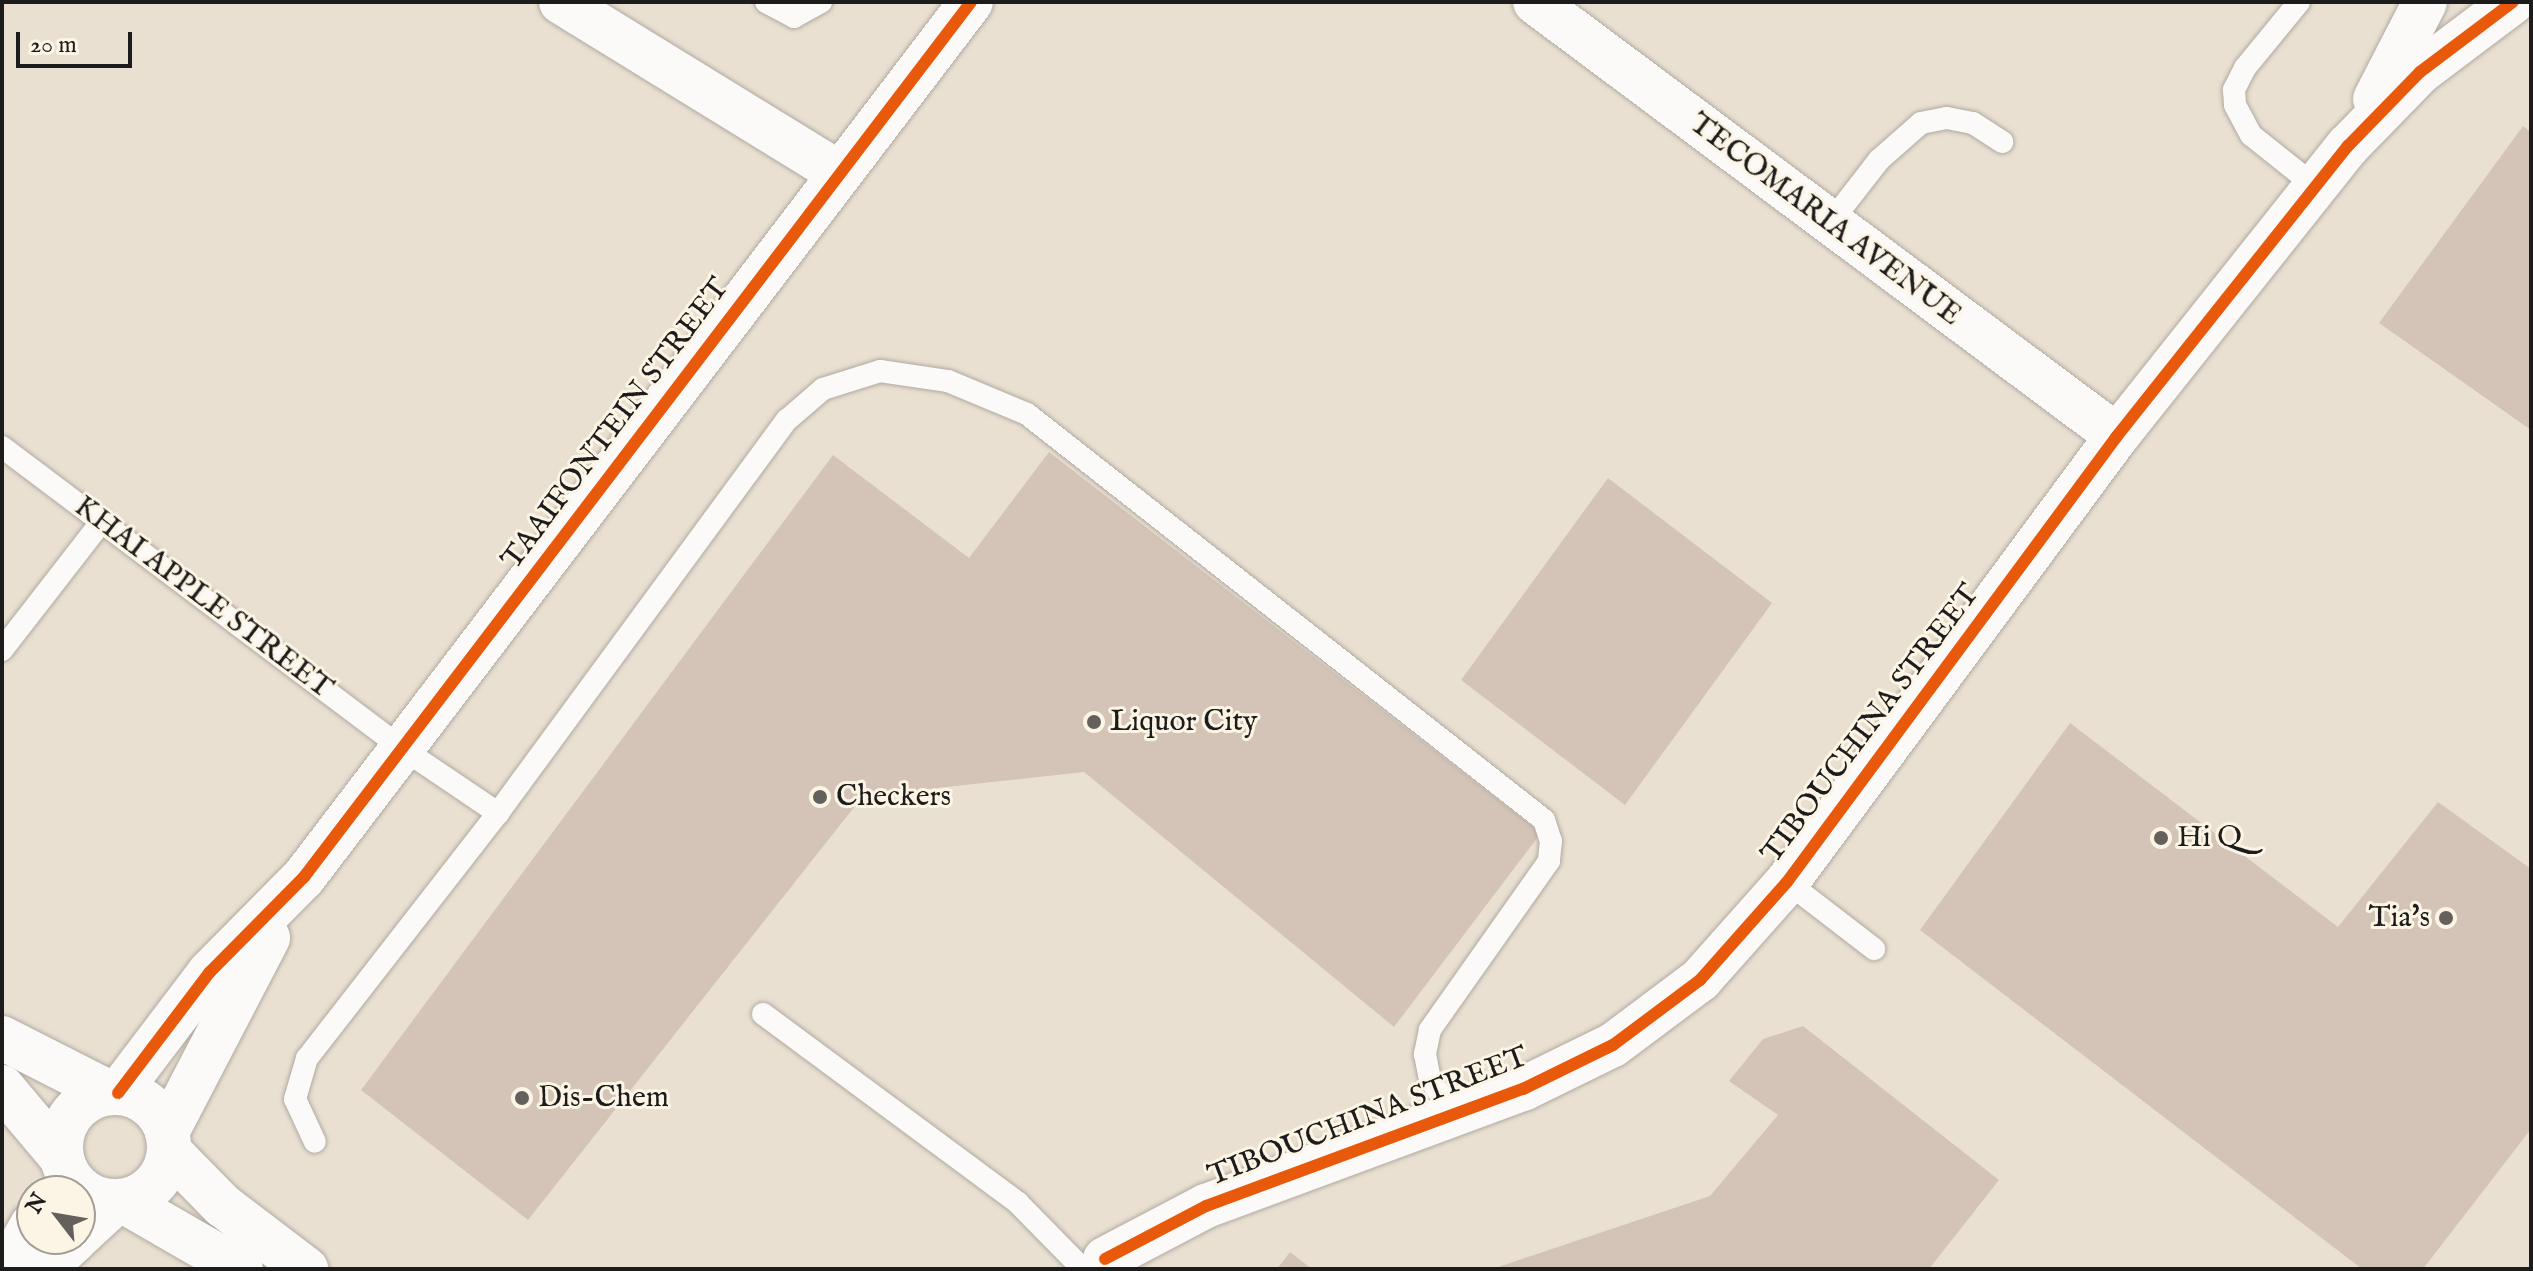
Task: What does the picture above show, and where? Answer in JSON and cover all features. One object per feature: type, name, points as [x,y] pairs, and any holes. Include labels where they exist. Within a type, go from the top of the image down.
[{"type":"street","points":[[561,2],[839,173]]},
{"type":"street","name":"TAAIFONTEIN STREET","points":[[304,877],[971,2]]},
{"type":"street","name":"TECOMARIA AVENUE","points":[[1535,2],[2117,436]]},
{"type":"street","name":"TIBOUCHINA STREET","points":[[2348,146],[2425,2]]},
{"type":"street","name":"TIBOUCHINA STREET","points":[[1098,1266],[1206,1206],[1455,1117],[1613,1045],[1664,1012],[1731,948],[1787,882],[2117,436],[2348,146],[2420,72],[2513,2]]},
{"type":"street","points":[[58,1171],[61,1139],[72,1115],[93,1098],[114,1093],[209,973],[304,877]]},
{"type":"street","points":[[96,1222],[120,1201],[155,1184],[168,1142],[236,991],[304,877]]},
{"type":"street","points":[[2,1038],[114,1093],[149,1105],[168,1142],[222,1205],[306,1269]]},
{"type":"street","points":[[2,1087],[58,1171],[79,1189],[120,1201],[241,1269]]},
{"type":"street","name":"TIBOUCHINA STREET","points":[[1158,1269],[1206,1206]]},
{"type":"street","points":[[44,1269],[59,1255]]},
{"type":"lane","points":[[766,2],[794,17],[821,2]]},
{"type":"lane","points":[[2299,2],[2245,68],[2234,90],[2235,105],[2251,135],[2315,186]]},
{"type":"lane","points":[[1830,223],[1879,160],[1921,123],[1947,118],[1973,123],[2002,142]]},
{"type":"lane","points":[[315,1142],[295,1099],[307,1058],[498,813],[787,420],[823,389],[880,371],[948,381],[1027,414],[1544,820],[1551,841],[1549,861],[1430,1030],[1425,1054],[1430,1079],[1455,1117]]},
{"type":"lane","name":"KHAI APPLE STREET","points":[[2,447],[403,749],[498,813]]},
{"type":"lane","points":[[2,650],[102,521]]},
{"type":"lane","points":[[1787,882],[1874,949]]},
{"type":"lane","points":[[763,1014],[1098,1266]]},
{"type":"building","points":[[2523,126],[2531,132],[2531,430],[2379,323]]},
{"type":"building","points":[[1049,452],[1541,833],[1394,1027],[1084,772],[863,796],[528,1220],[361,1090],[833,455],[969,558]]},
{"type":"building","points":[[1608,478],[1772,603],[1625,805],[1461,680]]},
{"type":"building","points":[[2070,723],[2338,927],[2438,802],[2531,869],[2531,1129],[2423,1269],[2362,1269],[1920,930]]},
{"type":"building","points":[[1803,1026],[1999,1180],[1929,1269],[1492,1269],[1710,1196],[1778,1115],[1729,1081],[1763,1039]]},
{"type":"building","points":[[1290,1252],[1312,1269],[1277,1269]]},
{"type":"cycle path","points":[[118,1093],[209,973],[304,877],[971,2]]},
{"type":"cycle path","points":[[1105,1259],[1206,1206],[1523,1089],[1613,1045],[1700,980],[1787,882],[2117,436],[2348,146],[2420,72],[2513,2]]},
{"type":"place","name":"Liquor City","points":[[1094,722]]},
{"type":"place","name":"Checkers","points":[[820,797]]},
{"type":"place","name":"Hi Q","points":[[2161,838]]},
{"type":"place","name":"Tia's","points":[[2446,918]]},
{"type":"place","name":"Dis-Chem","points":[[522,1098]]}]
